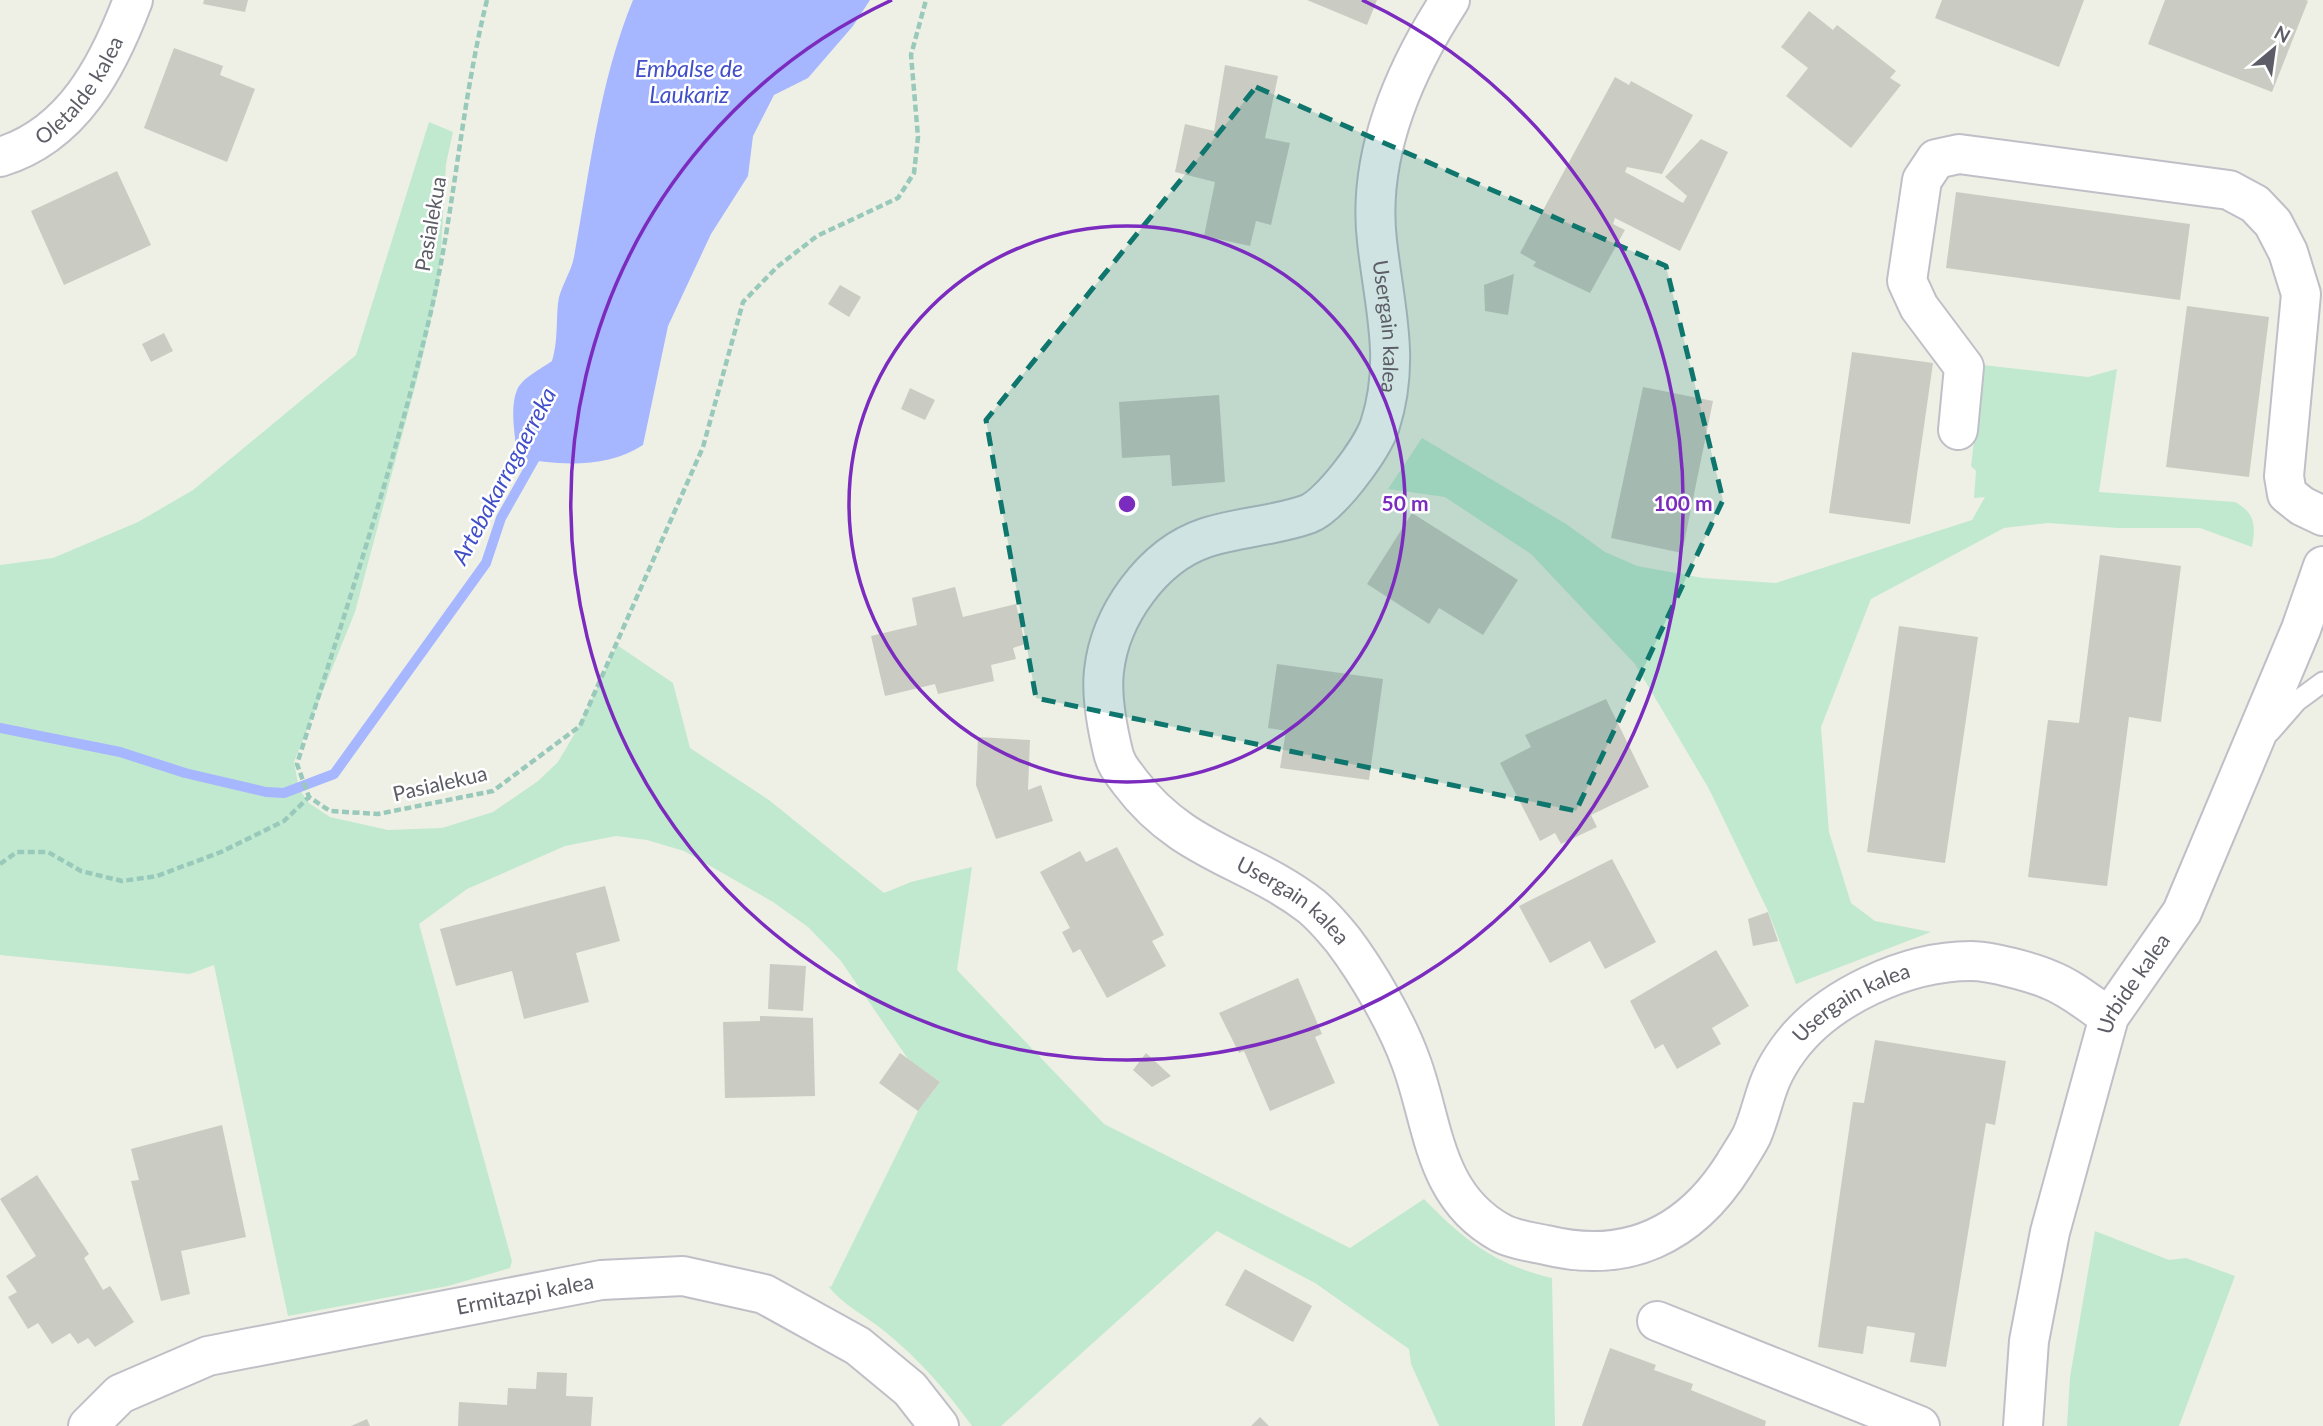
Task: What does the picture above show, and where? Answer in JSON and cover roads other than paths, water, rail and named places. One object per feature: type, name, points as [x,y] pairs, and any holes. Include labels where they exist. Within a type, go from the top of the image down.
[{"type":"street","name":"Oletalde kalea","points":[[0,157],[44,136],[74,108],[106,67],[133,0]]},
{"type":"street","name":"Usergain kalea","points":[[1450,0],[1426,36],[1396,101],[1383,148],[1377,185],[1376,234],[1391,332],[1392,380],[1371,445],[1367,454],[1314,513],[1200,539],[1155,567],[1129,604],[1112,638],[1104,673],[1107,724],[1116,764],[1145,803],[1195,843],[1311,907],[1341,937],[1365,972],[1413,1065],[1431,1139],[1447,1176],[1464,1200],[1504,1235],[1570,1251],[1630,1249],[1680,1227],[1717,1192],[1751,1137],[1766,1083],[1792,1044],[1844,998],[1902,971],[1974,960],[2053,980],[2109,1017]]},
{"type":"street","points":[[1958,430],[1964,368],[1919,307],[1907,281],[1922,180],[1936,159],[1959,153],[2229,190],[2255,204],[2273,223],[2288,253],[2301,294],[2284,476],[2287,494],[2323,516]]},
{"type":"street","name":"Urbide kalea","points":[[2023,1426],[2029,1341],[2050,1233],[2109,1017],[2182,912],[2301,629],[2323,566]]},
{"type":"street","name":"Ermitazpi kalea","points":[[88,1426],[120,1394],[208,1356],[601,1280],[683,1276],[764,1294],[858,1346],[910,1389],[939,1426]]},
{"type":"street","points":[[1657,1321],[1920,1426]]},
{"type":"lane","points":[[2247,760],[2297,701],[2323,682]]},
{"type":"water","name":"Embalse de Laukariz","points":[[633,0],[870,0],[853,26],[808,78],[774,95],[753,136],[748,176],[711,234],[668,326],[643,445],[629,453],[598,462],[566,463],[517,458],[513,415],[517,390],[523,381],[552,361],[559,297],[574,257],[604,95],[621,31]]},
{"type":"waterway","name":"Artebakarragaerreka","points":[[0,728],[120,752],[185,773],[266,792],[284,793],[334,774],[486,563],[501,518],[540,449]]}]
